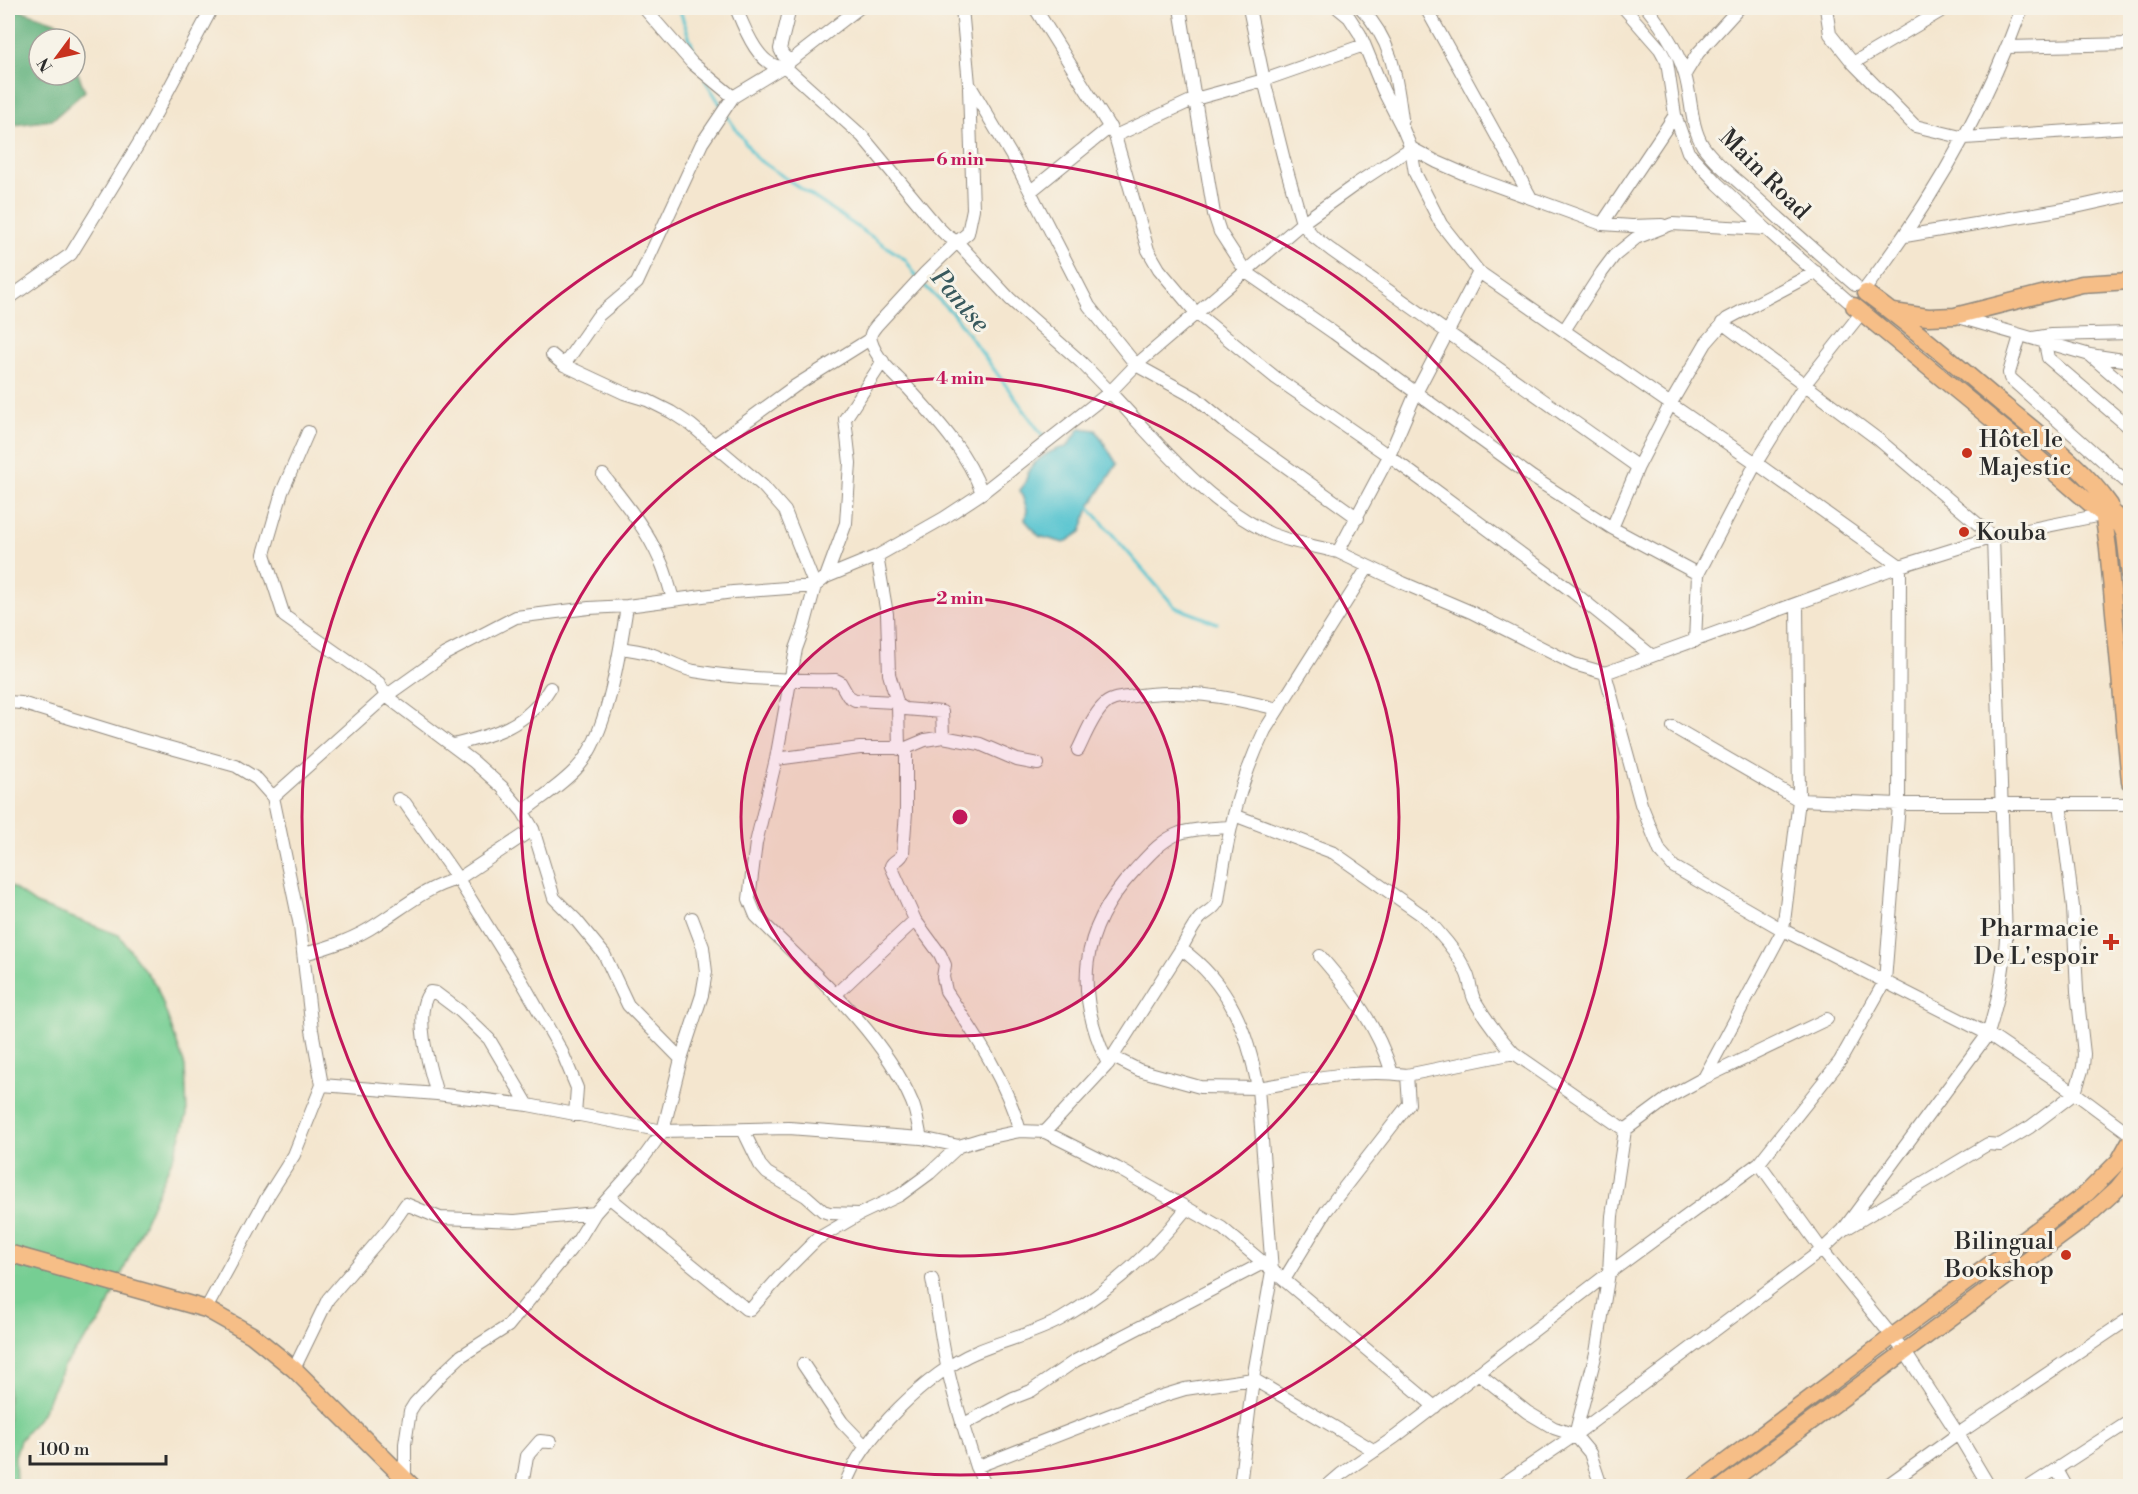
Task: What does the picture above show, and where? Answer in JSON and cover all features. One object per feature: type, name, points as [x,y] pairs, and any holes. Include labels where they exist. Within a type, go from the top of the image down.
[{"type":"main road","points":[[1893,312],[1955,316],[2082,284],[2130,281]]},
{"type":"main road","points":[[1862,289],[1893,312],[2084,475],[2125,535],[2130,576]]},
{"type":"main road","points":[[1855,306],[2111,514],[2130,782]]},
{"type":"main road","points":[[1724,1486],[2085,1218],[2102,1203],[2127,1168],[2130,1141]]},
{"type":"main road","points":[[1694,1486],[2043,1225],[2127,1168]]},
{"type":"main road","points":[[8,1253],[206,1309],[252,1335],[294,1369],[408,1484]]},
{"type":"street","points":[[8,299],[71,254],[147,130],[212,8]]},
{"type":"street","points":[[644,8],[692,63],[733,97]]},
{"type":"street","points":[[736,8],[748,36],[769,64],[773,66],[787,63]]},
{"type":"street","points":[[790,8],[780,49],[787,63],[862,136],[936,225],[957,242],[1010,299],[1081,362],[1196,482],[1245,519],[1270,533],[1338,552],[1470,612],[1574,664],[1605,673],[1900,566],[1993,537],[2111,514]]},
{"type":"street","points":[[564,365],[598,316],[637,283],[702,143],[733,97],[787,63],[859,8]]},
{"type":"street","points":[[962,8],[969,84],[973,209],[968,233],[925,273],[871,332],[870,339],[883,361],[963,454],[975,472],[982,494]]},
{"type":"street","points":[[1035,8],[1113,132],[1148,250],[1160,269],[1196,313],[1276,378],[1389,456],[1564,586],[1652,656]]},
{"type":"street","points":[[1180,8],[1214,214],[1220,232],[1246,272],[1532,477],[1612,528],[1698,574]]},
{"type":"street","points":[[1249,8],[1264,80],[1302,223],[1314,237],[1331,250],[1638,467]]},
{"type":"street","points":[[1338,8],[1349,17],[1360,34],[1383,90],[1411,148],[1415,173],[1441,224],[1479,272],[1671,403],[1900,566]]},
{"type":"street","points":[[1361,8],[1376,23],[1388,47],[1396,76],[1403,129]]},
{"type":"street","points":[[1426,8],[1531,198]]},
{"type":"street","points":[[1624,8],[1653,40],[1667,62],[1675,115],[1684,144],[1694,160],[1766,229],[1855,306]]},
{"type":"street","name":"Main Road","points":[[1647,8],[1675,49],[1685,74],[1697,132],[1703,145],[1713,158],[1862,289]]},
{"type":"street","points":[[1685,74],[1698,53],[1739,8]]},
{"type":"street","points":[[1826,8],[1830,34],[1853,63],[1915,126],[1965,138],[2130,127]]},
{"type":"street","points":[[1853,63],[1946,8]]},
{"type":"street","points":[[1855,306],[1846,296],[1848,290],[1862,289],[1905,236],[1965,138],[2008,47],[2022,8]]},
{"type":"street","points":[[2008,47],[2130,44]]},
{"type":"street","points":[[1031,191],[1113,132],[1195,99],[1264,80],[1364,45]]},
{"type":"street","points":[[969,84],[1031,191],[1089,306],[1136,365],[1196,398],[1232,428],[1358,518]]},
{"type":"street","points":[[1602,224],[1675,115]]},
{"type":"street","points":[[1411,148],[1467,175],[1602,224],[1632,226],[1672,224],[1766,229]]},
{"type":"street","points":[[273,797],[386,696],[445,654],[516,617],[733,592],[814,586],[826,577],[877,556],[982,494],[1110,392],[1136,365],[1302,223],[1411,148]]},
{"type":"street","points":[[1905,236],[2055,211],[2130,195]]},
{"type":"street","points":[[1564,329],[1614,256],[1636,238],[1672,224]]},
{"type":"street","points":[[1338,552],[1358,518],[1389,456],[1416,393],[1479,272]]},
{"type":"street","points":[[1612,528],[1638,467],[1671,403],[1706,343],[1722,323],[1816,272]]},
{"type":"street","points":[[1695,641],[1698,574],[1756,463],[1855,306],[1864,303],[1862,289]]},
{"type":"street","points":[[1955,316],[2090,355],[2130,361]]},
{"type":"street","points":[[1500,1486],[1575,1435],[1822,1250],[1843,1230],[1988,1034],[1999,1000],[2006,939],[1993,537],[1879,441],[1722,323]]},
{"type":"street","points":[[2025,338],[2060,334],[2130,333]]},
{"type":"street","points":[[2025,338],[2009,373],[2010,378],[2130,485]]},
{"type":"street","points":[[714,445],[795,386],[870,339]]},
{"type":"street","points":[[2045,343],[2048,358],[2130,428]]},
{"type":"street","points":[[552,355],[564,365],[624,393],[647,400],[691,425],[764,486],[785,511],[814,586],[789,681],[776,759],[756,843],[749,899],[756,916],[836,994],[882,1051],[913,1104],[921,1138]]},
{"type":"street","points":[[2090,355],[2130,390]]},
{"type":"street","points":[[826,577],[846,524],[850,463],[845,419],[883,361]]},
{"type":"street","points":[[308,432],[282,492],[264,554],[284,616],[379,683],[386,696],[453,745],[502,787],[523,812],[533,829],[554,898],[604,954],[628,1005],[681,1059]]},
{"type":"street","points":[[603,475],[648,536],[662,562],[673,599]]},
{"type":"street","points":[[877,556],[887,614],[889,674],[898,705],[906,812],[903,853],[891,866],[915,920],[940,954],[945,965],[943,977],[946,991],[1002,1081],[1013,1105],[1020,1131]]},
{"type":"street","points":[[1327,1486],[1435,1407],[1609,1273],[1759,1164],[1840,1061],[1886,981],[1899,804],[1900,566]]},
{"type":"street","points":[[1045,1132],[1110,1060],[1201,916],[1216,906],[1232,821],[1252,757],[1265,730],[1368,567]]},
{"type":"street","points":[[1704,1078],[1783,930],[1798,800],[1797,605]]},
{"type":"street","points":[[523,812],[577,769],[586,757],[611,694],[627,606]]},
{"type":"street","points":[[620,648],[655,655],[677,666],[696,671],[740,678],[789,681],[836,680],[840,682],[848,696],[855,700],[894,702],[905,709],[942,712],[944,737]]},
{"type":"street","points":[[1605,673],[1641,804],[1660,851],[1674,867],[1783,930],[1988,1034],[2075,1093],[2130,1134]]},
{"type":"street","points":[[453,745],[506,729],[531,713],[550,688]]},
{"type":"street","points":[[1078,750],[1102,706],[1114,699],[1169,692],[1233,698],[1278,709]]},
{"type":"street","points":[[8,702],[21,703],[236,766],[256,779],[273,797],[300,926],[312,1030],[322,1085],[294,1155],[266,1198],[206,1309]]},
{"type":"street","points":[[1673,727],[1798,800],[1899,804],[2002,802],[2130,804]]},
{"type":"street","points":[[776,759],[860,748],[902,748],[925,740],[944,737],[980,744],[1017,760],[1038,764]]},
{"type":"street","points":[[398,799],[405,803],[458,879],[524,985],[562,1052],[577,1088],[575,1115]]},
{"type":"street","points":[[1843,1230],[1988,1144],[2000,1145],[2030,1127],[2075,1093],[2084,1067],[2084,1054],[2077,991],[2073,908],[2060,803]]},
{"type":"street","points":[[1514,1053],[1407,1075],[1392,1073],[1337,1075],[1258,1088],[1200,1087],[1110,1060],[1093,1028],[1085,988],[1087,958],[1094,931],[1104,911],[1127,879],[1159,845],[1179,834],[1232,821],[1335,853],[1422,915],[1433,926],[1466,972],[1474,999],[1499,1037],[1514,1053],[1626,1130]]},
{"type":"street","points":[[304,954],[331,947],[364,932],[434,886],[458,879],[533,829]]},
{"type":"street","points":[[408,1484],[405,1444],[415,1403],[461,1356],[508,1326],[663,1131],[681,1059],[702,995],[706,972],[703,947],[692,918]]},
{"type":"street","points":[[836,994],[915,920]]},
{"type":"street","points":[[1181,949],[1200,962],[1216,981],[1240,1021],[1252,1054],[1258,1088],[1268,1267],[1240,1486]]},
{"type":"street","points":[[1320,956],[1352,994],[1369,1019],[1392,1073]]},
{"type":"street","points":[[437,1094],[423,1028],[424,1004],[428,993],[432,992],[460,1011],[489,1039],[528,1105]]},
{"type":"street","points":[[1575,1435],[1596,1353],[1609,1273],[1612,1216],[1626,1130],[1671,1096],[1827,1019]]},
{"type":"street","points":[[1284,1280],[1326,1211],[1409,1104],[1407,1075]]},
{"type":"street","points":[[322,1085],[437,1094],[528,1105],[663,1131],[789,1128],[921,1138],[959,1146]]},
{"type":"street","points":[[743,1130],[760,1165],[767,1173],[806,1196],[823,1211],[860,1214]]},
{"type":"street","points":[[610,1198],[746,1310],[750,1310],[817,1239],[860,1214],[900,1195],[930,1173],[959,1146],[1020,1131],[1045,1132],[1116,1168],[1222,1228],[1435,1407]]},
{"type":"street","points":[[1759,1164],[1822,1250],[1905,1352],[1989,1486]]},
{"type":"street","points":[[294,1369],[328,1299],[390,1227],[406,1204],[440,1218],[515,1221],[595,1214]]},
{"type":"street","points":[[845,1486],[849,1472],[866,1447],[890,1419],[947,1368],[976,1352],[1047,1327],[1097,1296],[1160,1242],[1186,1208]]},
{"type":"street","points":[[962,1425],[1012,1398],[1031,1391],[1075,1361],[1268,1267]]},
{"type":"street","points":[[932,1279],[947,1368],[962,1425],[976,1467],[986,1486]]},
{"type":"street","points":[[1886,1486],[1958,1434],[2048,1376],[2130,1318]]},
{"type":"street","points":[[803,1364],[842,1422],[866,1447]]},
{"type":"street","points":[[1478,1373],[1527,1412],[1554,1428],[1575,1435],[1590,1453],[1601,1486]]},
{"type":"street","points":[[976,1467],[1146,1401],[1185,1389],[1253,1378],[1376,1451]]},
{"type":"street","points":[[2030,1486],[2130,1421]]},
{"type":"street","points":[[522,1486],[527,1456],[540,1441],[550,1442]]},
{"type":"street","points":[[2057,1470],[2066,1486]]},
{"type":"green space","points":[[8,8],[14,8],[58,23],[60,27],[27,27],[27,87],[83,87],[85,91],[52,120],[8,126]]},
{"type":"green space","points":[[8,884],[36,904],[119,935],[157,987],[185,1066],[187,1115],[177,1148],[102,1319],[64,1365],[42,1413],[20,1440],[15,1456],[16,1486],[8,1486]]},
{"type":"water","points":[[1080,428],[1096,430],[1117,464],[1089,508],[1081,532],[1064,543],[1039,536],[1025,520],[1027,509],[1020,490],[1033,465],[1046,454],[1067,447]]},
{"type":"waterway","name":"Pantse","points":[[679,8],[698,62]]},
{"type":"waterway","name":"Pantse","points":[[705,80],[722,107]]},
{"type":"waterway","name":"Pantse","points":[[725,113],[756,158],[906,260],[917,278]]},
{"type":"waterway","name":"Pantse","points":[[922,283],[954,315],[1046,440]]},
{"type":"waterway","name":"Pantse","points":[[1088,506],[1175,607],[1217,623]]},
{"type":"place","name":"Hôtel le Majestic","points":[[1967,453]]},
{"type":"place","name":"Kouba","points":[[1964,532]]},
{"type":"place","name":"Pharmacie De L'espoir","points":[[2111,942]]},
{"type":"place","name":"Bilingual Bookshop","points":[[2066,1255]]}]
